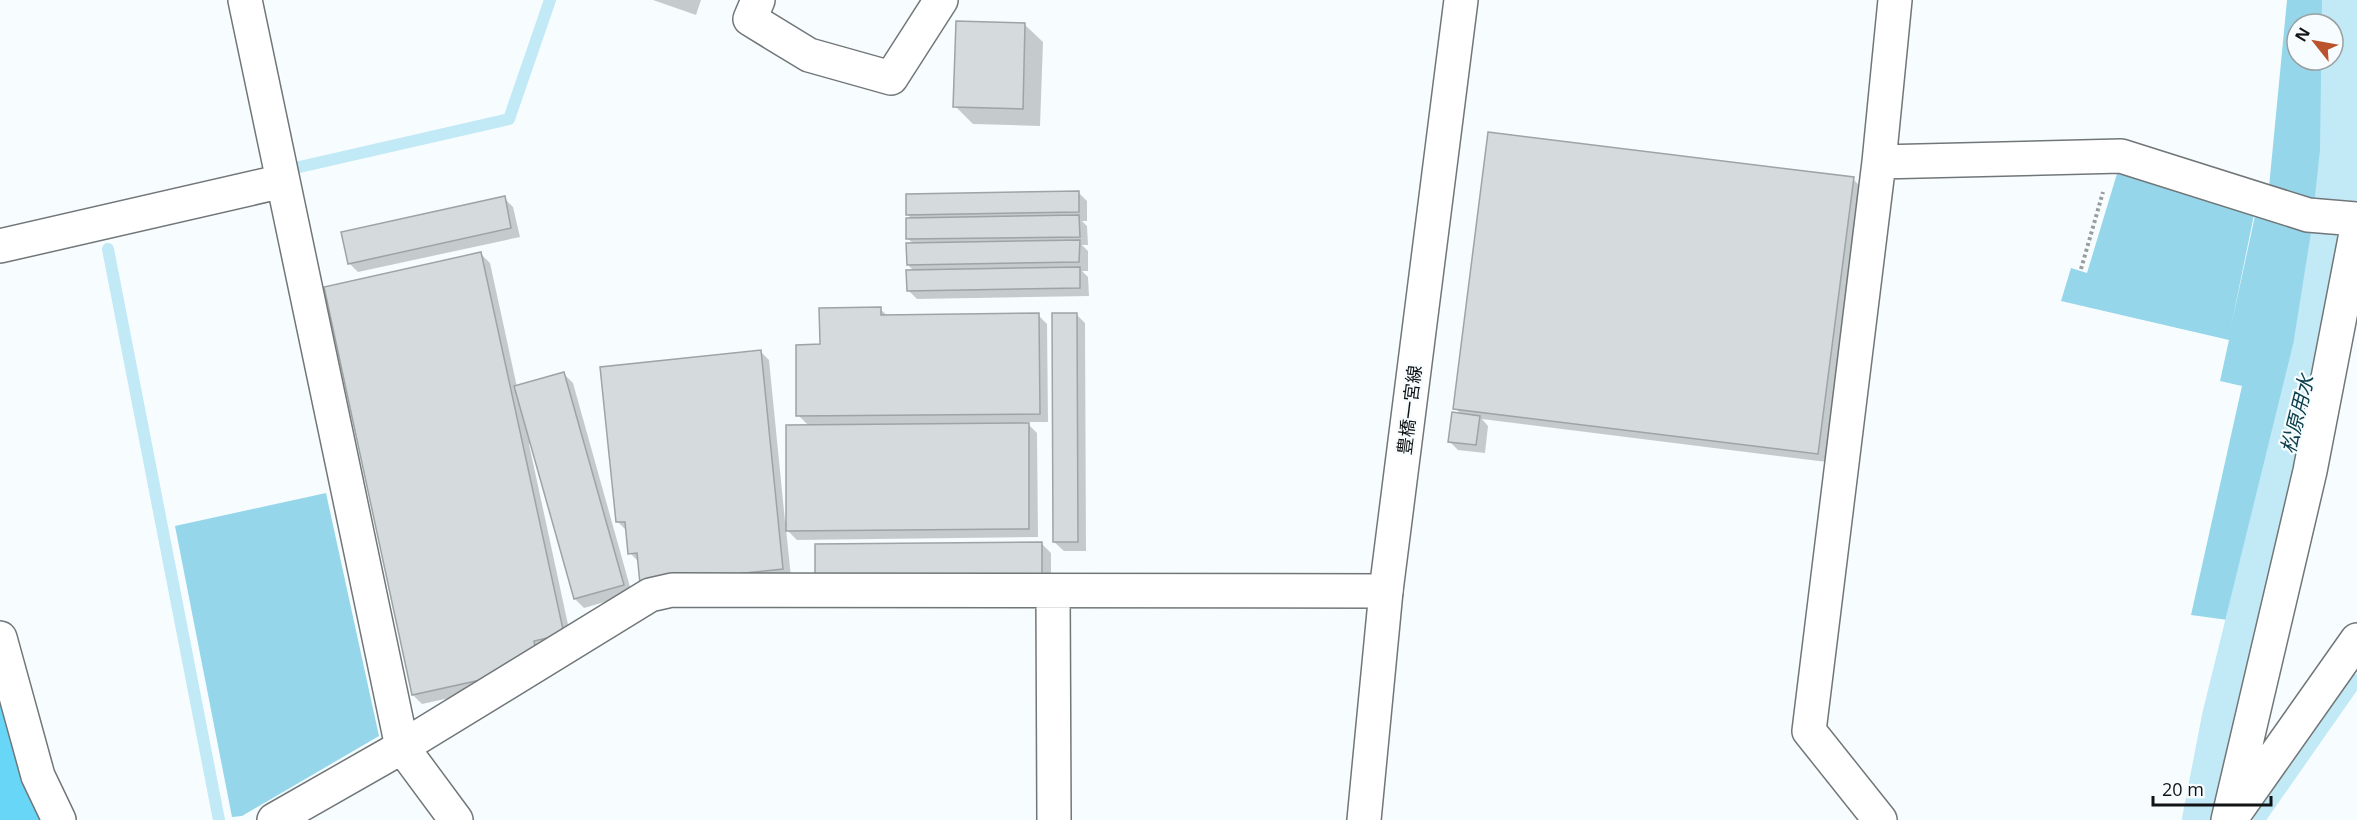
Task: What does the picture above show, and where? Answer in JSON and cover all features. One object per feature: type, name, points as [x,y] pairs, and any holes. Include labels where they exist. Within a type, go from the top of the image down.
[{"type":"street","points":[[245,0],[402,747],[456,820]]},
{"type":"street","points":[[758,0],[750,19],[809,54],[891,78],[941,0]]},
{"type":"street","name":"豊橋一宮線","points":[[1364,820],[1386,591],[1461,0]]},
{"type":"street","points":[[1878,819],[1809,730],[1879,162],[1895,0]]},
{"type":"street","points":[[1879,162],[2121,156],[2308,215],[2357,219]]},
{"type":"street","points":[[0,246],[283,181]]},
{"type":"street","points":[[2229,820],[2310,471],[2357,228]]},
{"type":"street","points":[[273,820],[402,747],[650,595],[672,591],[1386,591]]},
{"type":"street","points":[[1053,591],[1054,820]]},
{"type":"street","points":[[0,638],[38,776],[59,820]]},
{"type":"street","points":[[2229,820],[2357,640]]},
{"type":"path","points":[[2081,269],[2114,156]]},
{"type":"shaded area","points":[[2287,0],[2325,0],[2324,12],[2286,12]]},
{"type":"shaded area","points":[[2285,21],[2285,72],[2324,72],[2322,150],[2317,201],[2269,187]]},
{"type":"shaded area","points":[[2119,167],[2255,210],[2231,327],[2256,211],[2315,228],[2296,344],[2228,620],[2191,615],[2242,386],[2220,381],[2229,340],[2061,301],[2071,268],[2087,273]]},
{"type":"shaded area","points":[[326,493],[379,736],[242,816],[232,817],[175,526]]},
{"type":"shaded area","points":[[0,702],[22,779],[42,820],[0,820]]},
{"type":"building","points":[[956,21],[1025,23],[1023,109],[953,107]]},
{"type":"building","points":[[1488,132],[1854,177],[1818,454],[1453,409]]},
{"type":"building","points":[[1079,191],[1079,212],[906,215],[906,194]]},
{"type":"building","points":[[505,196],[511,228],[348,264],[341,232]]},
{"type":"building","points":[[1079,215],[1080,237],[906,239],[906,218]]},
{"type":"building","points":[[1080,240],[1079,262],[907,265],[906,243]]},
{"type":"building","points":[[481,252],[564,634],[534,641],[536,653],[494,677],[412,695],[324,287]]},
{"type":"building","points":[[1080,267],[1080,288],[907,291],[906,270]]},
{"type":"building","points":[[881,307],[881,315],[1039,313],[1040,414],[796,416],[796,345],[820,344],[819,308]]},
{"type":"building","points":[[1052,313],[1077,313],[1078,542],[1053,542]]},
{"type":"building","points":[[761,350],[783,569],[640,584],[637,553],[628,554],[625,522],[616,522],[600,367]]},
{"type":"building","points":[[564,372],[624,585],[574,599],[514,386]]},
{"type":"building","points":[[1452,412],[1480,416],[1476,445],[1448,442]]},
{"type":"building","points":[[1029,423],[1029,529],[786,531],[786,425]]},
{"type":"building","points":[[1042,542],[1042,578],[815,581],[815,544]]},
{"type":"waterway","points":[[282,171],[509,119],[550,0]]},
{"type":"waterway","name":"松原用水","points":[[2203,820],[2223,717],[2314,347],[2332,234],[2341,151],[2343,0]]},
{"type":"waterway","points":[[108,249],[219,820]]},
{"type":"waterway","points":[[2259,820],[2357,680]]}]
